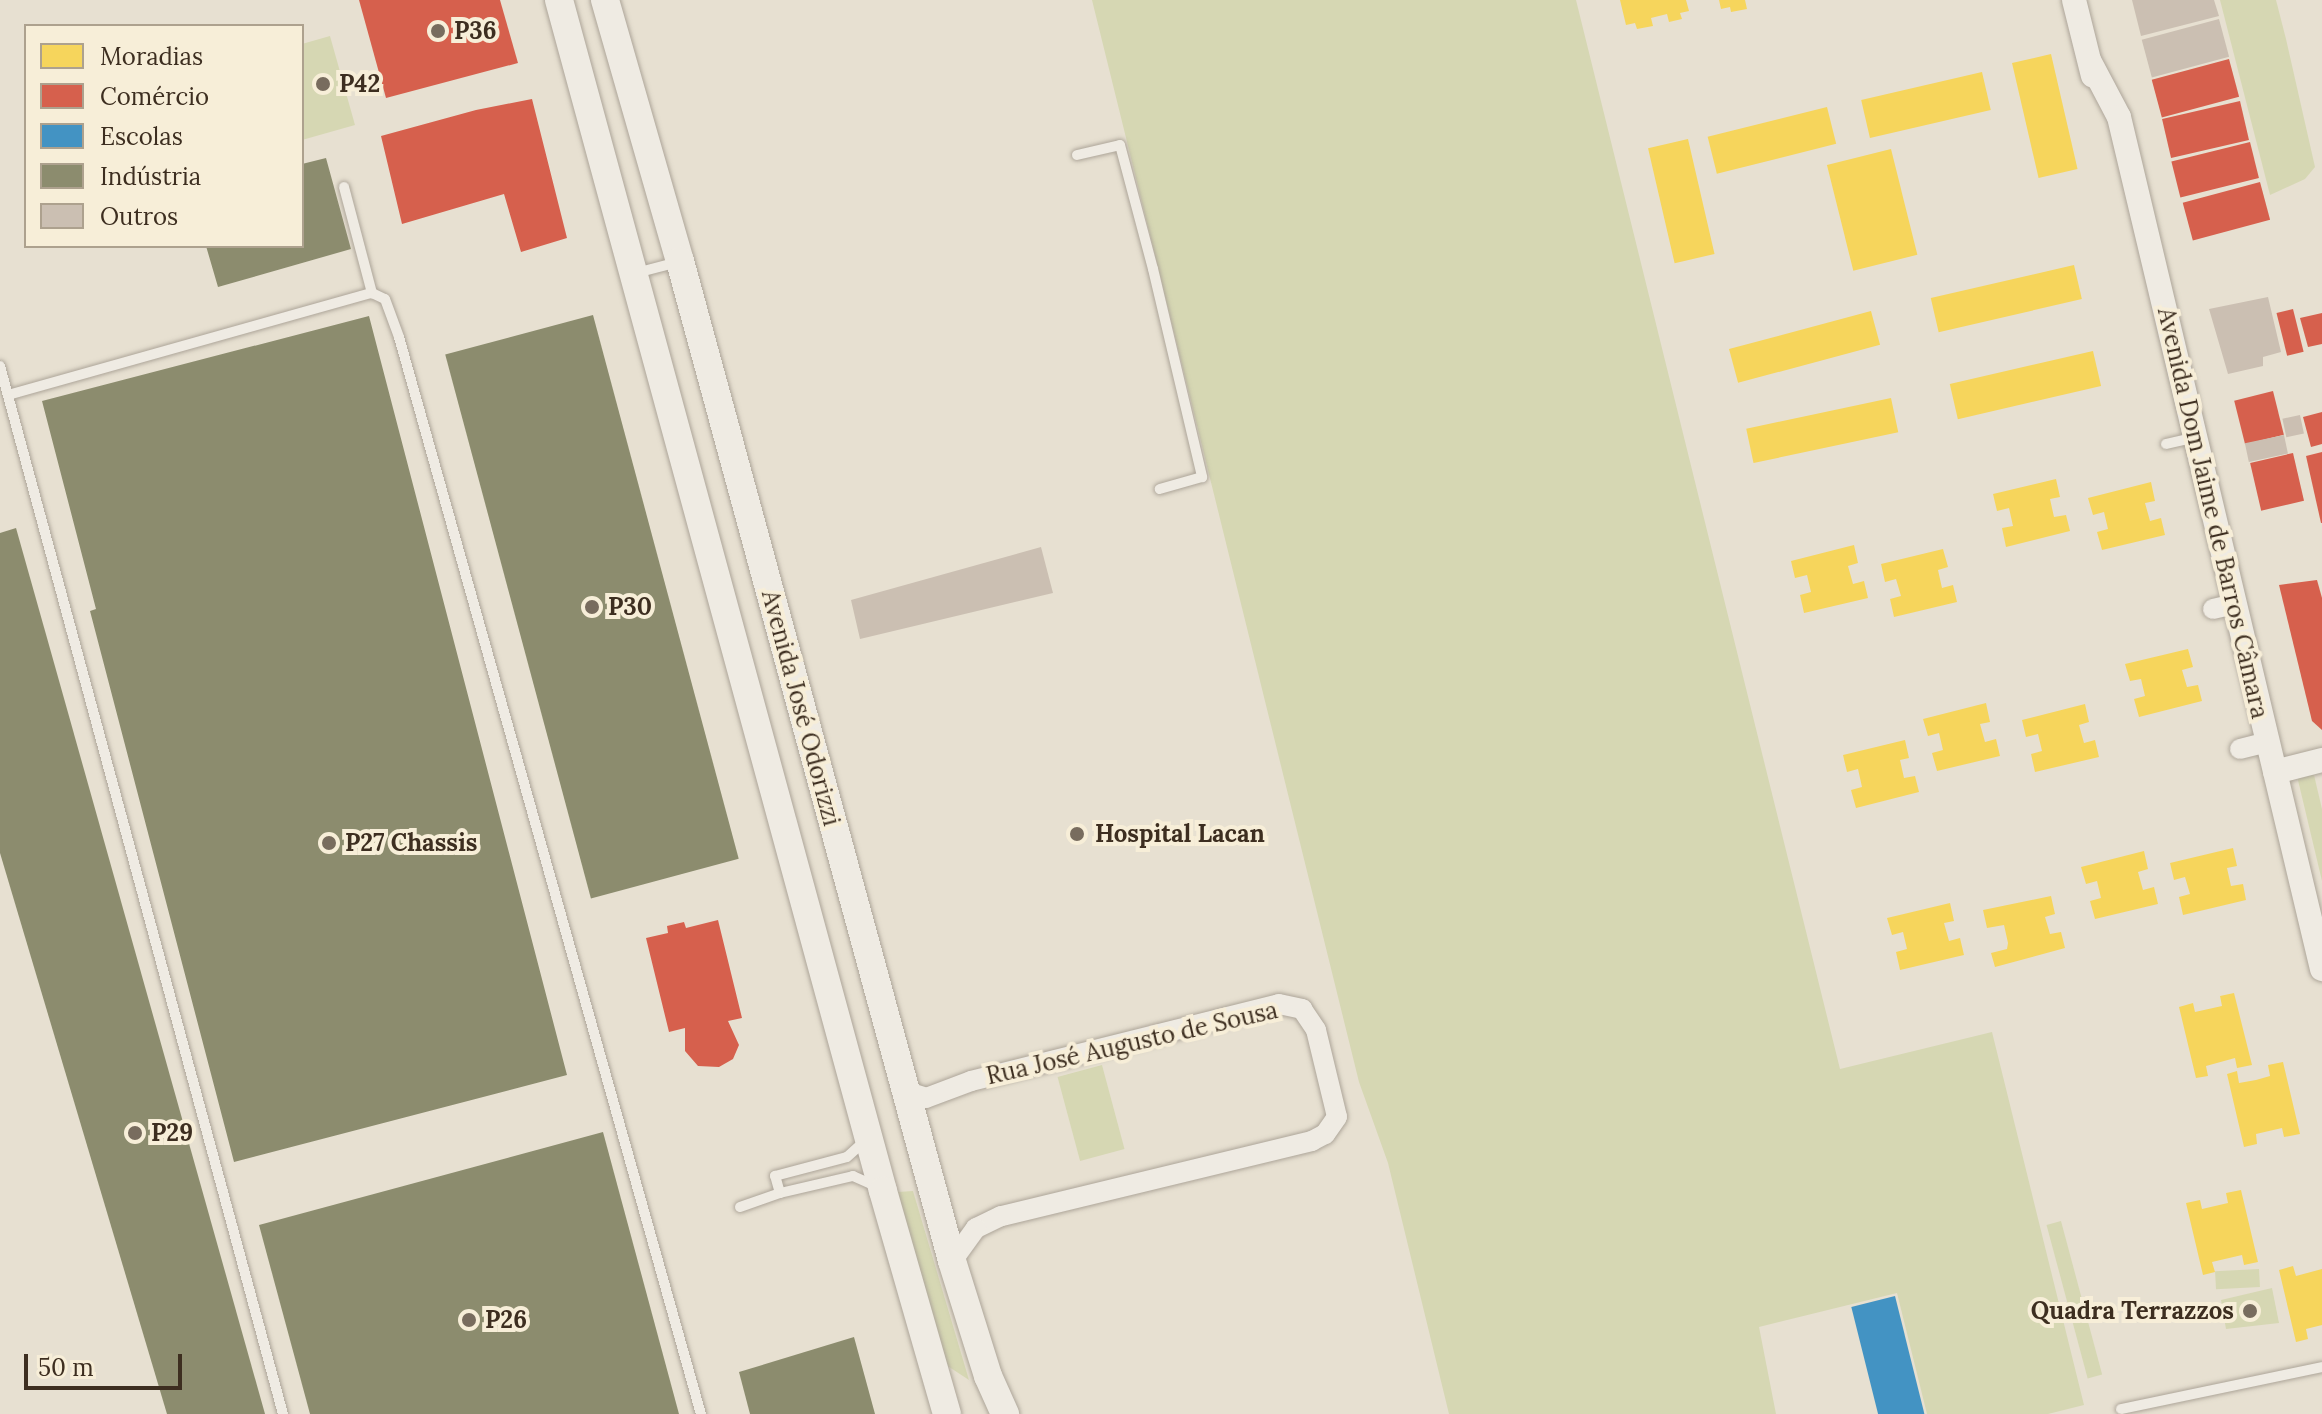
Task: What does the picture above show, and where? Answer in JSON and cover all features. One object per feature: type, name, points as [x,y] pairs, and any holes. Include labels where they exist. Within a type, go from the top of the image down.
[{"type":"main road","name":"Avenida José Odorizzi","points":[[559,0],[883,1191],[947,1414]]},
{"type":"main road","name":"Avenida José Odorizzi","points":[[605,0],[680,261],[952,1261],[988,1376],[1005,1414]]},
{"type":"street","name":"Avenida Dom Jaime de Barros Câmara","points":[[2074,0],[2126,209],[2146,236]]},
{"type":"street","name":"Avenida Dom Jaime de Barros Câmara","points":[[2090,62],[2119,117],[2193,438],[2223,606],[2268,742],[2322,969]]},
{"type":"street","points":[[2240,749],[2268,742]]},
{"type":"street","points":[[2275,772],[2322,760]]},
{"type":"street","name":"Rua José Augusto de Sousa","points":[[905,1091],[926,1098],[971,1081],[1279,1004],[1302,1009],[1316,1030],[1337,1117],[1325,1134],[1312,1141],[1001,1216],[976,1228],[952,1261]]},
{"type":"lane","points":[[1077,155],[1120,145],[1153,269],[1202,477],[1160,489]]},
{"type":"lane","points":[[344,187],[372,293]]},
{"type":"lane","points":[[634,274],[680,261]]},
{"type":"lane","points":[[8,395],[372,293],[385,299],[399,337],[701,1414]]},
{"type":"lane","points":[[0,366],[283,1414]]},
{"type":"lane","points":[[2166,444],[2193,438]]},
{"type":"lane","points":[[780,1193],[775,1176],[847,1157],[869,1136]]},
{"type":"lane","points":[[847,1157],[853,1176]]},
{"type":"lane","points":[[740,1207],[780,1193],[853,1176],[883,1191]]},
{"type":"lane","points":[[2121,1409],[2322,1367]]},
{"type":"green space","points":[[1092,0],[1576,0],[1840,1069],[1992,1032],[2084,1405],[2048,1414],[1927,1414],[1897,1293],[1759,1327],[1776,1414],[1449,1414],[1388,1163],[1359,1082]]},
{"type":"green space","points":[[2220,0],[2276,0],[2286,39],[2315,167],[2305,179],[2270,195]]},
{"type":"green space","name":"P42","points":[[330,36],[355,125],[304,139],[304,43]]},
{"type":"green space","points":[[2314,775],[2322,809],[2322,881],[2297,776]]},
{"type":"green space","points":[[1102,1065],[1125,1149],[1080,1161],[1058,1077]]},
{"type":"green space","points":[[913,1191],[969,1380],[940,1361],[898,1192]]},
{"type":"green space","points":[[2061,1221],[2102,1375],[2088,1378],[2047,1225]]},
{"type":"green space","points":[[2259,1269],[2260,1287],[2216,1289],[2215,1271]]},
{"type":"green space","name":"Quadra Terrazzos","points":[[2272,1288],[2279,1323],[2226,1329],[2221,1300]]},
{"type":"building: Moradias","points":[[1620,0],[1686,0],[1689,11],[1680,13],[1682,19],[1669,22],[1667,14],[1651,18],[1653,26],[1637,29],[1635,23],[1626,25]]},
{"type":"building: Moradias","points":[[1719,0],[1745,0],[1747,9],[1731,12],[1730,7],[1721,9]]},
{"type":"building: Moradias","points":[[2051,54],[2078,169],[2039,178],[2012,63]]},
{"type":"building: Moradias","points":[[1982,72],[1991,110],[1870,138],[1861,100]]},
{"type":"building: Moradias","points":[[1827,107],[1836,144],[1717,174],[1708,137]]},
{"type":"building: Moradias","points":[[1688,139],[1715,254],[1675,263],[1648,148]]},
{"type":"building: Moradias","points":[[1891,149],[1917,255],[1853,271],[1827,165]]},
{"type":"building: Moradias","points":[[2074,265],[2082,299],[1939,332],[1931,298]]},
{"type":"building: Moradias","points":[[1871,311],[1880,345],[1738,383],[1729,349]]},
{"type":"building: Moradias","points":[[2093,351],[2101,386],[1958,419],[1950,384]]},
{"type":"building: Moradias","points":[[1891,398],[1898,432],[1754,463],[1746,429]]},
{"type":"building: Moradias","points":[[2056,479],[2060,497],[2050,499],[2054,517],[2066,515],[2070,531],[2006,547],[2002,528],[2013,526],[2009,508],[1997,511],[1993,494]]},
{"type":"building: Moradias","points":[[2151,482],[2155,501],[2145,503],[2150,521],[2161,518],[2165,535],[2102,550],[2097,532],[2108,529],[2104,512],[2093,515],[2088,498]]},
{"type":"building: Moradias","points":[[1854,545],[1858,563],[1848,566],[1853,584],[1864,581],[1868,598],[1804,613],[1800,595],[1811,592],[1807,575],[1795,578],[1791,561]]},
{"type":"building: Moradias","points":[[1943,549],[1948,567],[1938,570],[1942,588],[1953,585],[1957,602],[1894,617],[1890,599],[1901,596],[1896,579],[1885,582],[1881,564]]},
{"type":"building: Moradias","points":[[2188,649],[2193,667],[2182,670],[2187,687],[2198,685],[2202,701],[2139,717],[2134,699],[2145,696],[2141,679],[2130,681],[2125,664]]},
{"type":"building: Moradias","points":[[1986,703],[1990,722],[1980,724],[1985,742],[1996,739],[2000,756],[1937,771],[1932,753],[1943,750],[1939,733],[1928,736],[1923,719]]},
{"type":"building: Moradias","points":[[2085,704],[2089,722],[2079,725],[2084,743],[2095,740],[2099,757],[2035,772],[2031,754],[2042,751],[2038,734],[2026,737],[2022,720]]},
{"type":"building: Moradias","points":[[1905,740],[1909,758],[1900,760],[1904,778],[1915,776],[1919,792],[1856,808],[1851,790],[1862,787],[1858,769],[1847,772],[1843,755]]},
{"type":"building: Moradias","points":[[2233,848],[2237,866],[2227,868],[2231,886],[2243,884],[2246,900],[2183,915],[2179,897],[2190,894],[2185,877],[2174,880],[2170,863]]},
{"type":"building: Moradias","points":[[2144,851],[2148,869],[2138,872],[2143,890],[2154,887],[2158,904],[2095,919],[2090,901],[2101,898],[2097,881],[2086,884],[2081,867]]},
{"type":"building: Moradias","points":[[2051,896],[2055,914],[2045,917],[2050,934],[2061,932],[2065,948],[1995,967],[1991,953],[2007,949],[2008,943],[2004,925],[1987,928],[1983,910]]},
{"type":"building: Moradias","points":[[1950,903],[1954,921],[1944,923],[1949,941],[1960,938],[1964,955],[1900,970],[1896,952],[1907,949],[1903,932],[1892,935],[1887,918]]},
{"type":"building: Moradias","points":[[2234,993],[2252,1065],[2237,1068],[2235,1058],[2206,1066],[2208,1076],[2196,1078],[2179,1007],[2193,1003],[2195,1012],[2222,1006],[2220,996]]},
{"type":"building: Moradias","points":[[2283,1062],[2300,1134],[2284,1137],[2282,1128],[2256,1134],[2257,1144],[2244,1147],[2227,1074],[2237,1071],[2239,1083],[2256,1080],[2270,1076],[2268,1065]]},
{"type":"building: Moradias","points":[[2241,1190],[2258,1262],[2244,1265],[2242,1255],[2212,1262],[2215,1272],[2203,1275],[2186,1203],[2200,1200],[2202,1209],[2228,1203],[2226,1193]]},
{"type":"building: Moradias","points":[[2293,1266],[2296,1276],[2322,1269],[2322,1325],[2306,1329],[2308,1339],[2296,1342],[2279,1270]]},
{"type":"building: Comércio","name":"P36","points":[[359,0],[500,0],[518,63],[386,98]]},
{"type":"building: Comércio","points":[[2229,59],[2239,97],[2162,117],[2152,80]]},
{"type":"building: Comércio","points":[[532,99],[567,238],[521,252],[504,194],[402,224],[381,136],[476,110]]},
{"type":"building: Comércio","points":[[2240,101],[2249,140],[2171,158],[2162,119]]},
{"type":"building: Comércio","points":[[2250,142],[2259,178],[2180,197],[2171,162]]},
{"type":"building: Comércio","points":[[2260,182],[2270,220],[2193,240],[2183,203]]},
{"type":"building: Comércio","points":[[2293,309],[2304,352],[2287,356],[2277,313]]},
{"type":"building: Comércio","points":[[2322,313],[2322,344],[2308,347],[2300,318]]},
{"type":"building: Comércio","points":[[2273,391],[2284,435],[2245,444],[2234,401]]},
{"type":"building: Comércio","points":[[2322,412],[2322,444],[2311,447],[2303,417]]},
{"type":"building: Comércio","points":[[2322,452],[2322,523],[2321,523],[2306,456]]},
{"type":"building: Comércio","points":[[2293,453],[2304,501],[2261,511],[2250,463]]},
{"type":"building: Comércio","points":[[2317,580],[2322,598],[2322,730],[2312,721],[2279,585]]},
{"type":"building: Comércio","points":[[718,920],[742,1018],[728,1021],[739,1045],[733,1059],[719,1067],[698,1066],[685,1051],[685,1028],[669,1032],[646,938],[668,933],[667,926],[684,922],[686,928]]},
{"type":"building: Escolas","points":[[1895,1296],[1924,1414],[1878,1414],[1851,1307]]},
{"type":"building: Indústria","points":[[326,158],[351,249],[218,287],[207,248],[304,248],[304,164]]},
{"type":"building: Indústria","name":"P30","points":[[593,315],[739,859],[591,898],[445,355]]},
{"type":"building: Indústria","name":"P27 Chassis","points":[[369,316],[567,1075],[234,1162],[90,611],[96,609],[42,401]]},
{"type":"building: Indústria","name":"P29","points":[[16,528],[265,1414],[167,1414],[0,853],[0,533]]},
{"type":"building: Indústria","name":"P26","points":[[603,1132],[679,1414],[310,1414],[259,1225]]},
{"type":"building: Indústria","points":[[854,1337],[875,1414],[750,1414],[739,1372]]},
{"type":"building: Outros","points":[[2132,0],[2214,0],[2219,16],[2141,36]]},
{"type":"building: Outros","points":[[2219,19],[2229,57],[2152,77],[2142,40]]},
{"type":"building: Outros","points":[[2268,297],[2281,352],[2263,357],[2263,366],[2228,374],[2209,309]]},
{"type":"building: Outros","points":[[2300,415],[2304,434],[2286,437],[2282,419]]},
{"type":"building: Outros","points":[[2284,435],[2288,454],[2249,462],[2245,443]]},
{"type":"building: Outros","points":[[1041,547],[1053,593],[860,639],[851,600]]},
{"type":"place","name":"P36","points":[[438,31]]},
{"type":"place","name":"P42","points":[[323,84]]},
{"type":"place","name":"P30","points":[[592,607]]},
{"type":"place","name":"Hospital Lacan","points":[[1077,834]]},
{"type":"place","name":"P27 Chassis","points":[[329,843]]},
{"type":"place","name":"P29","points":[[135,1133]]},
{"type":"place","name":"Quadra Terrazzos","points":[[2250,1311]]},
{"type":"place","name":"P26","points":[[469,1320]]}]
